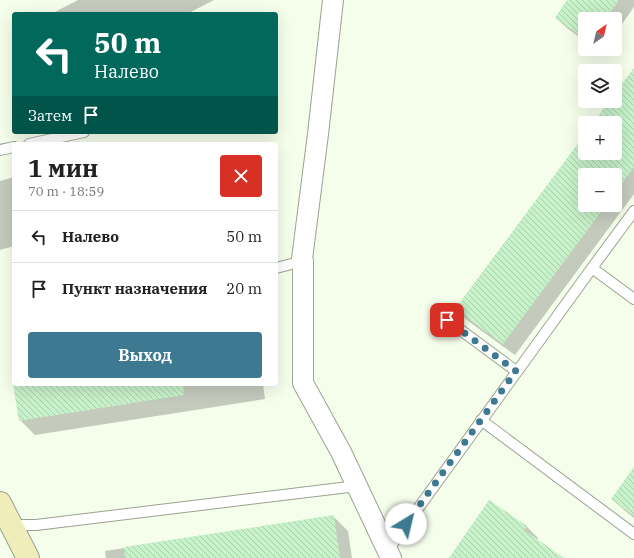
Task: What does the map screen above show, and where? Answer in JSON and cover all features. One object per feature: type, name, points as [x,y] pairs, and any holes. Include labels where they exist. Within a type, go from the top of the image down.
[{"type":"main road","points":[[0,504],[28,558]]},
{"type":"street","points":[[333,0],[302,259],[303,383],[341,452],[389,554]]},
{"type":"lane","points":[[38,142],[75,134]]},
{"type":"lane","points":[[0,150],[12,147]]},
{"type":"lane","points":[[389,554],[516,371],[634,211]]},
{"type":"lane","points":[[278,267],[303,260]]},
{"type":"lane","points":[[592,268],[634,299]]},
{"type":"lane","points":[[447,320],[516,371]]},
{"type":"lane","points":[[481,420],[634,534]]},
{"type":"lane","points":[[11,525],[36,525],[357,486]]},
{"type":"building","points":[[567,0],[619,0],[611,12],[578,12],[578,34],[555,18]]},
{"type":"building","points":[[634,68],[634,167],[622,183],[622,168],[578,168],[578,212],[601,212],[503,344],[455,309],[578,143],[578,160],[622,160],[622,116],[598,116],[604,108],[622,108],[622,84]]},
{"type":"building","points":[[13,386],[183,386],[184,395],[19,421]]},
{"type":"building","points":[[634,467],[634,516],[611,499]]},
{"type":"building","points":[[489,500],[527,526],[524,530],[564,558],[449,558]]},
{"type":"building","points":[[334,515],[340,558],[125,558],[124,547]]},
{"type":"route","points":[[406,524],[516,371],[447,320]]}]
